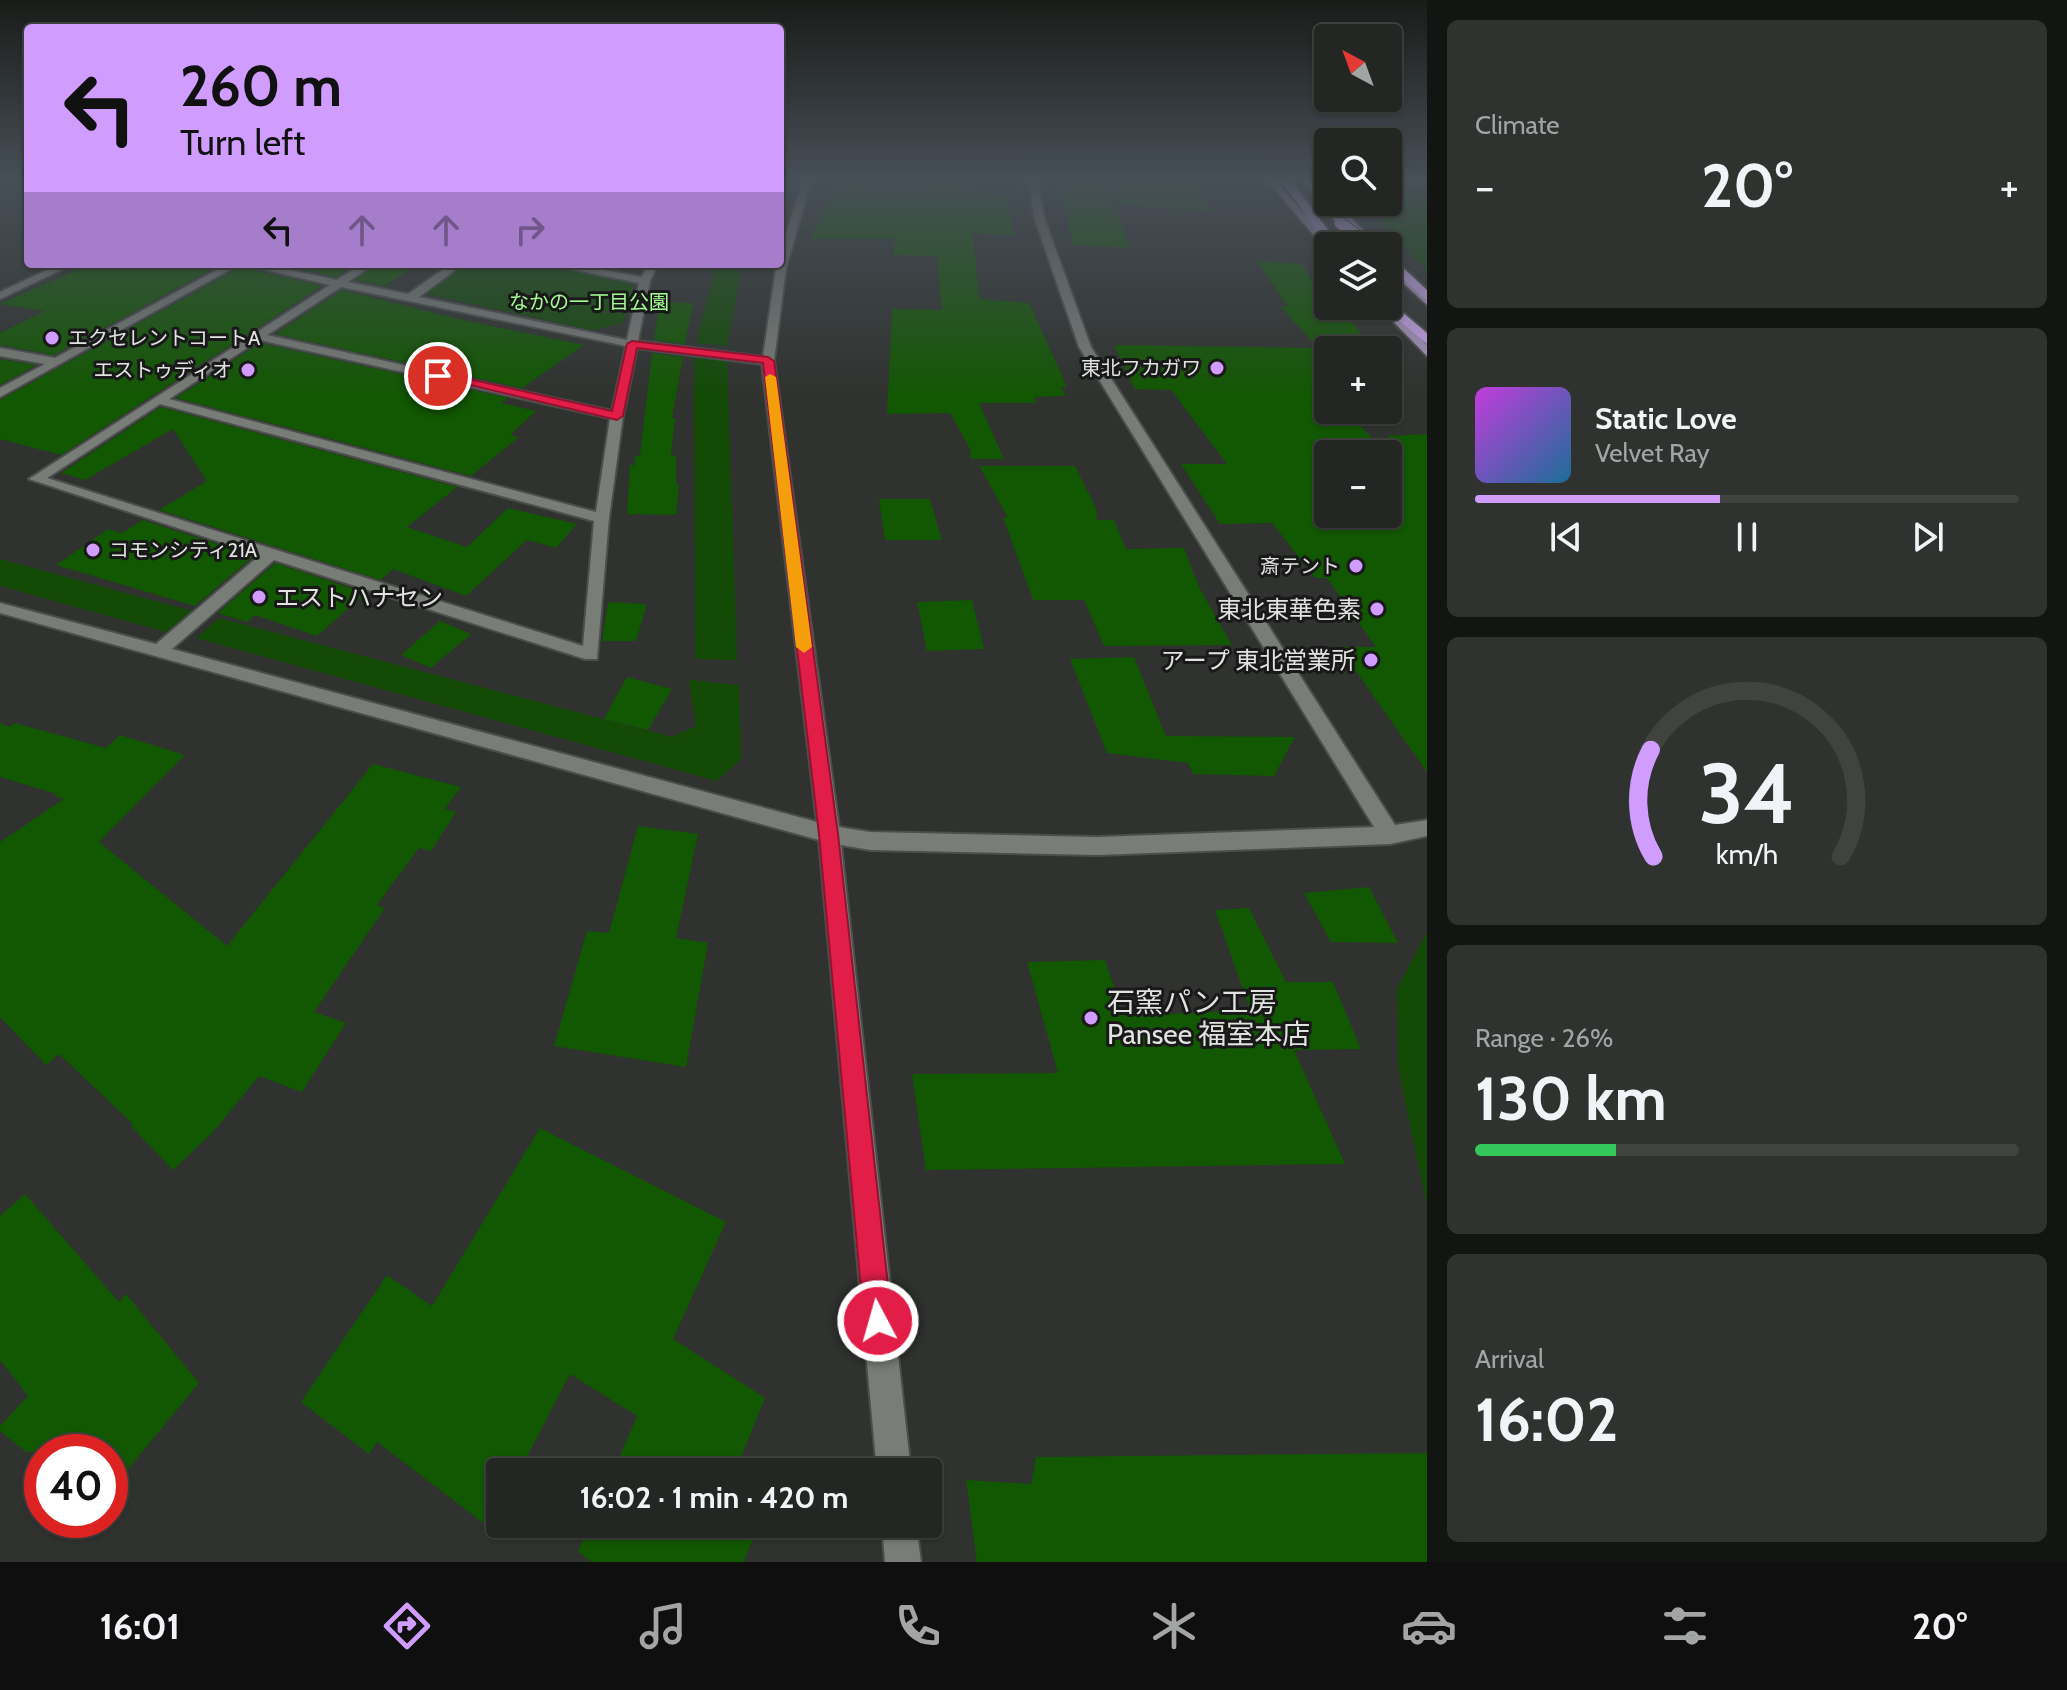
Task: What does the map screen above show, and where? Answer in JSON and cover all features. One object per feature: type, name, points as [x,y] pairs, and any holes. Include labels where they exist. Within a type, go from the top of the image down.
[{"type":"highway","points":[[1402,275],[1427,300]]},
{"type":"highway","points":[[1402,288],[1427,313]]},
{"type":"highway","points":[[1402,319],[1427,340]]},
{"type":"main road","points":[[1398,320],[1427,352]]},
{"type":"street","points":[[1051,251],[1085,347],[1390,835]]},
{"type":"street","points":[[0,296],[60,268]]},
{"type":"street","points":[[0,393],[228,268]]},
{"type":"street","points":[[264,268],[632,344],[768,361]]},
{"type":"street","points":[[363,268],[36,479],[591,655],[602,518],[617,416],[645,281],[651,268]]},
{"type":"street","points":[[409,299],[452,268]]},
{"type":"street","points":[[575,268],[645,281]]},
{"type":"street","points":[[779,268],[768,361],[829,834],[893,1458]]},
{"type":"street","points":[[258,336],[617,416]]},
{"type":"street","points":[[0,352],[56,362]]},
{"type":"street","points":[[158,400],[602,518]]},
{"type":"street","points":[[158,652],[272,553]]},
{"type":"street","points":[[0,608],[829,834],[870,841],[1097,846],[1390,835],[1427,828]]},
{"type":"street","points":[[900,1538],[903,1562]]},
{"type":"green space","points":[[1408,251],[1427,251],[1427,271]]},
{"type":"green space","name":"なかの一丁目公園","points":[[458,268],[554,268],[627,281],[634,287],[623,323],[592,330],[422,293]]},
{"type":"green space","points":[[715,268],[741,268],[727,346],[696,343]]},
{"type":"green space","points":[[694,358],[727,359],[737,660],[695,659]]},
{"type":"green space","points":[[0,559],[192,611],[166,632],[0,586]]},
{"type":"green space","points":[[219,618],[672,737],[696,726],[689,680],[739,685],[741,759],[717,781],[196,638]]},
{"type":"green space","points":[[1427,932],[1427,1206],[1398,1067],[1397,989]]},
{"type":"building","points":[[894,251],[975,251],[979,299],[1029,303],[1067,387],[1061,387],[1066,396],[1034,397],[1037,403],[979,403],[1004,459],[971,459],[969,447],[950,413],[887,414],[892,309],[942,310],[937,256],[894,255]]},
{"type":"building","points":[[1257,261],[1302,264],[1314,283],[1314,320],[1351,320],[1363,336],[1314,336],[1314,344],[1280,306],[1288,307]]},
{"type":"building","points":[[82,268],[215,268],[54,355],[0,345],[0,333],[45,311],[0,304]]},
{"type":"building","points":[[239,268],[322,286],[61,455],[0,439],[0,400]]},
{"type":"building","points":[[294,268],[350,268],[336,277]]},
{"type":"building","points":[[372,268],[412,268],[384,286],[356,280]]},
{"type":"building","points":[[342,290],[458,319],[584,345],[522,388],[275,334]]},
{"type":"building","points":[[660,302],[693,303],[685,344],[654,340]]},
{"type":"building","points":[[260,343],[508,398],[501,403],[536,411],[510,435],[519,437],[471,476],[176,398]]},
{"type":"building","points":[[1114,345],[1314,348],[1314,424],[1358,424],[1374,440],[1314,440],[1314,528],[1402,528],[1402,440],[1388,440],[1388,436],[1427,434],[1427,772],[1339,647],[1376,647],[1327,578],[1315,578],[1272,523],[1220,524],[1181,464],[1227,464],[1171,390],[1135,389]]},
{"type":"building","points":[[652,353],[683,357],[672,418],[675,418],[671,456],[676,456],[676,485],[679,485],[676,515],[627,514],[630,464],[634,466],[636,456],[640,456]]},
{"type":"building","points":[[0,359],[36,365],[0,385]]},
{"type":"building","points":[[161,407],[457,487],[407,527],[467,547],[508,508],[577,524],[556,548],[527,540],[466,596],[393,569],[381,580],[159,510],[207,481],[173,429],[85,480],[61,473]]},
{"type":"building","points":[[979,466],[1075,466],[1096,508],[1097,520],[1114,520],[1126,549],[1184,548],[1200,589],[1232,645],[1104,646],[1084,600],[1033,600],[1003,517],[1008,517]]},
{"type":"building","points":[[879,499],[930,499],[942,540],[885,540]]},
{"type":"building","points":[[143,520],[254,556],[195,606],[56,565],[108,529],[122,533]]},
{"type":"building","points":[[275,563],[366,593],[317,636],[255,615],[247,622],[218,613]]},
{"type":"building","points":[[972,600],[984,649],[927,651],[917,602]]},
{"type":"building","points":[[608,602],[647,604],[636,641],[602,641]]},
{"type":"building","points":[[440,621],[471,634],[431,668],[401,655]]},
{"type":"building","points":[[1134,657],[1166,736],[1295,737],[1274,776],[1193,774],[1188,763],[1107,753],[1070,659]]},
{"type":"building","points":[[627,677],[672,689],[648,730],[604,719]]},
{"type":"building","points":[[0,723],[10,727],[15,723],[106,748],[120,735],[185,755],[99,842],[227,946],[373,764],[461,787],[445,809],[456,812],[431,851],[419,848],[377,905],[385,908],[314,1012],[346,1023],[302,1092],[259,1076],[213,1132],[173,1170],[131,1126],[133,1124],[59,1054],[46,1065],[0,1017],[0,842],[64,799],[55,796],[57,794],[0,777]]},
{"type":"building","points":[[638,826],[698,834],[676,938],[708,943],[686,1067],[554,1046],[587,931],[609,933]]},
{"type":"building","points":[[1369,887],[1398,943],[1331,942],[1304,893]]},
{"type":"building","points":[[1249,908],[1286,982],[1333,982],[1361,1049],[1294,1050],[1345,1164],[926,1170],[912,1074],[1058,1073],[1027,962],[1105,960],[1124,1016],[1250,1010],[1215,910]]},
{"type":"building","points":[[540,1128],[726,1222],[673,1339],[765,1398],[741,1458],[619,1458],[637,1416],[570,1374],[526,1458],[486,1458],[486,1525],[377,1442],[369,1454],[301,1402],[387,1275],[432,1306]]},
{"type":"building","points":[[25,1194],[119,1302],[126,1294],[199,1383],[128,1469],[128,1434],[24,1434],[24,1450],[0,1431],[0,1426],[28,1396],[0,1360],[0,1216]]},
{"type":"building","points":[[1427,1453],[1427,1562],[977,1562],[966,1480],[1031,1484],[1036,1457]]},
{"type":"building","points":[[584,1538],[753,1538],[744,1562],[592,1562],[578,1552]]},
{"type":"slow traffic","points":[[770,377],[804,647]]},
{"type":"place","name":"エクセレントコートA","points":[[52,338]]},
{"type":"place","name":"東北フカガワ","points":[[1217,368]]},
{"type":"place","name":"エストゥディオ","points":[[248,370]]},
{"type":"place","name":"コモンシティ21A","points":[[93,550]]},
{"type":"place","name":"斎テント","points":[[1356,566]]},
{"type":"place","name":"エストハナセン","points":[[259,597]]},
{"type":"place","name":"東北東華色素","points":[[1377,609]]},
{"type":"place","name":"アープ 東北営業所","points":[[1371,660]]},
{"type":"place","name":"石窯パン工房 Pansee 福室本店","points":[[1091,1018]]},
{"type":"route","points":[[438,376],[617,416],[632,344],[768,361],[829,834],[878,1321]]}]
